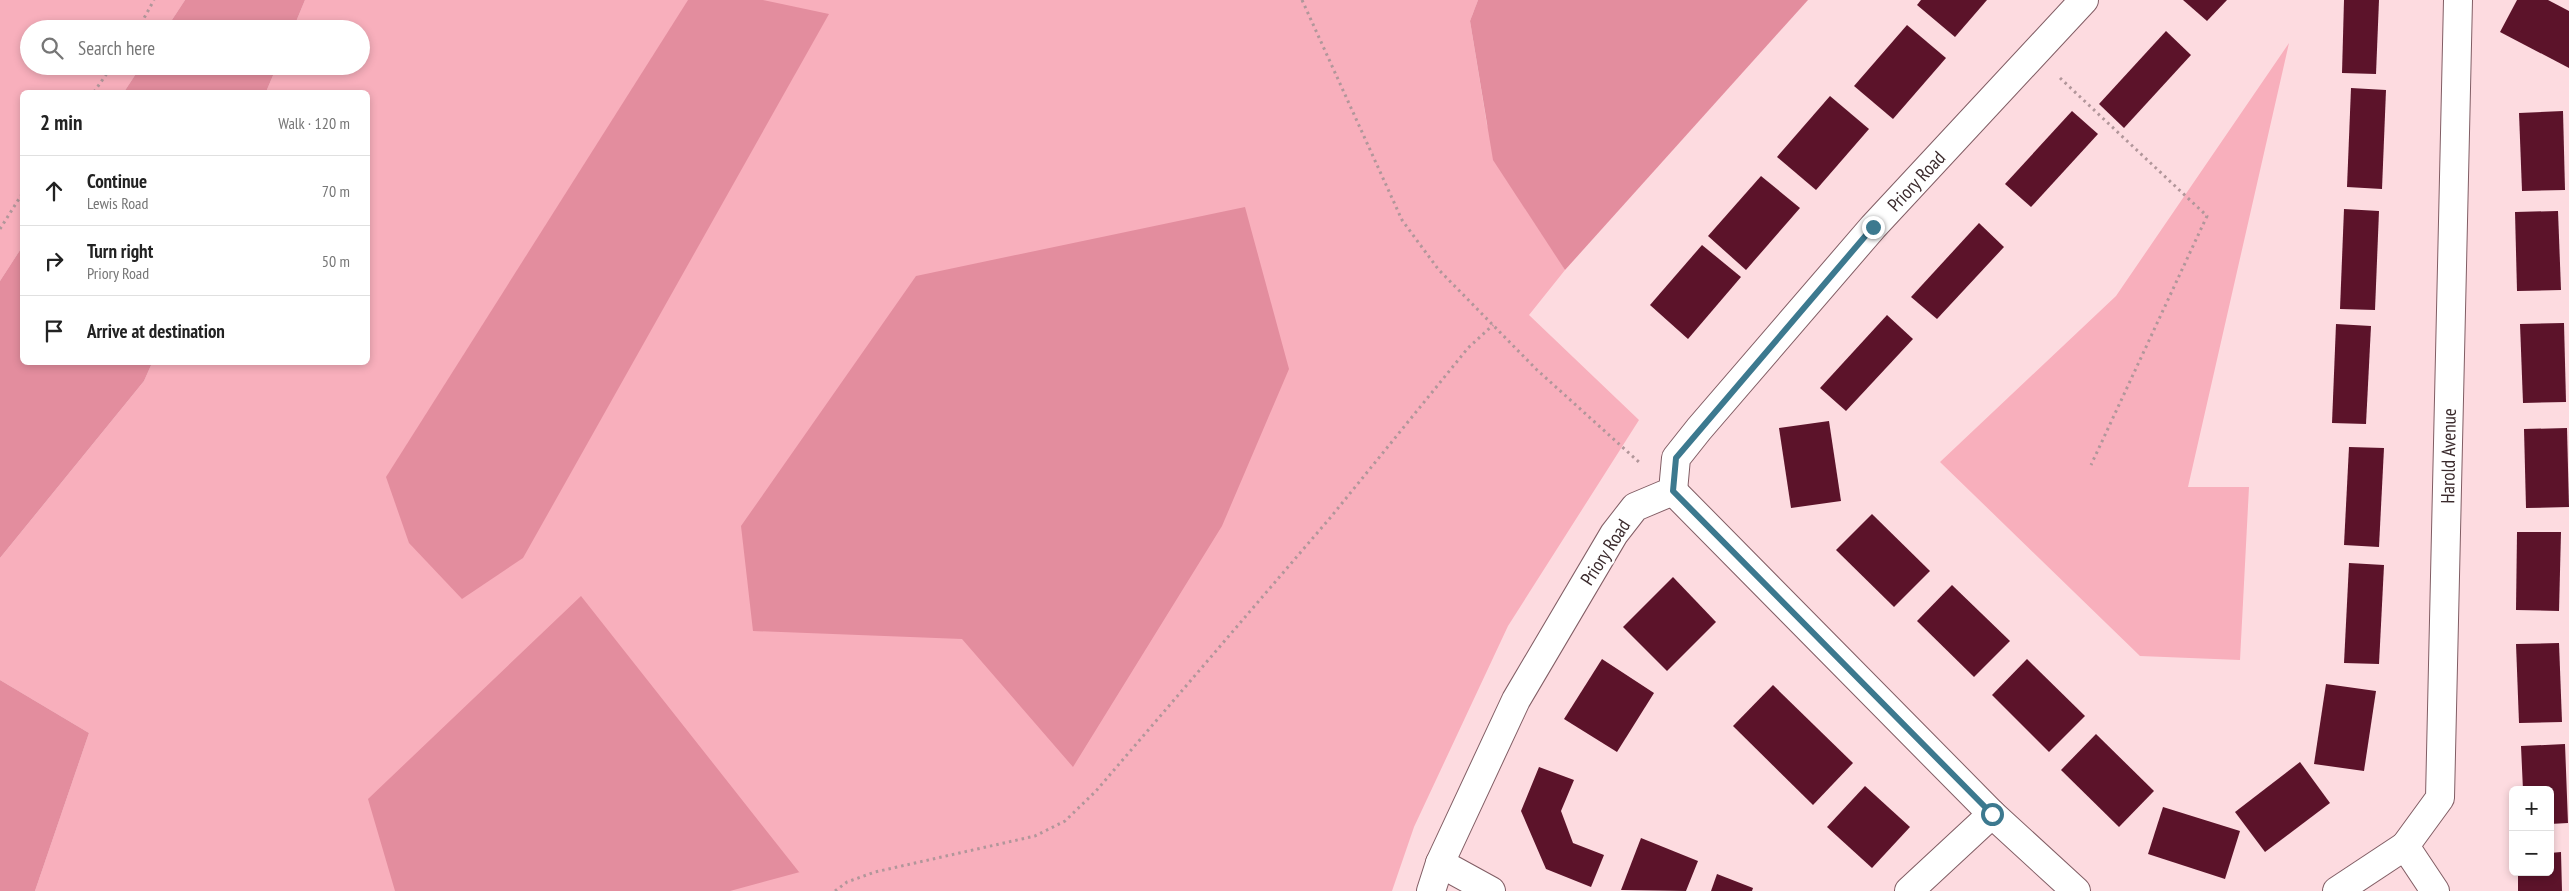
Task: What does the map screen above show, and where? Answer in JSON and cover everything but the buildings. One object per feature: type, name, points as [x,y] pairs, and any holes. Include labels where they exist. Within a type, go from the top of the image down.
[{"type":"street","name":"Priory Road","points":[[1431,891],[1440,863],[1516,700],[1614,534],[1635,507],[1673,491],[1676,458],[1699,429],[1873,227],[2084,0]]},
{"type":"street","name":"Harold Avenue","points":[[2405,846],[2440,798],[2458,0]]},
{"type":"street","points":[[1673,491],[1992,814],[2076,891]]},
{"type":"street","points":[[1909,891],[1992,814]]},
{"type":"street","points":[[2336,891],[2405,846],[2435,891]]},
{"type":"street","points":[[1440,863],[1491,891]]},
{"type":"path","points":[[143,20],[154,0]]},
{"type":"path","points":[[1302,0],[1402,220],[1438,269],[1536,369],[1608,436],[1673,491]]},
{"type":"path","points":[[2034,54],[2207,216],[2091,465]]},
{"type":"path","points":[[95,90],[106,75]]},
{"type":"path","points":[[0,229],[20,197]]},
{"type":"path","points":[[835,891],[847,882],[875,872],[1035,836],[1065,821],[1096,791],[1330,518],[1468,348],[1493,325]]},
{"type":"shaded area","points":[[0,0],[185,0],[172,20],[20,20],[20,75],[135,75],[125,90],[20,90],[20,250],[0,281]]},
{"type":"shaded area","points":[[185,0],[305,0],[297,20],[172,20]]},
{"type":"shaded area","points":[[305,0],[1478,0],[1470,21],[1487,125],[1565,270],[1529,315],[1639,420],[1508,626],[1414,827],[1392,891],[35,891],[89,733],[0,680],[0,558],[144,381],[151,365],[370,365],[370,90],[267,90],[273,75],[370,75],[370,20],[297,20]]},
{"type":"shaded area","points":[[688,0],[763,0],[829,14],[523,558],[462,599],[409,543],[386,477]]},
{"type":"shaded area","points":[[1478,0],[1808,0],[1565,270],[1493,160],[1470,21]]},
{"type":"shaded area","points":[[2289,43],[2188,487],[2249,487],[2240,660],[2140,656],[1940,462],[2116,296]]},
{"type":"shaded area","points":[[135,75],[273,75],[267,90],[125,90]]},
{"type":"shaded area","points":[[1245,207],[1289,369],[1222,526],[1073,767],[962,639],[753,631],[741,526],[916,276]]},
{"type":"shaded area","points":[[20,250],[20,365],[151,365],[144,381],[0,558],[0,281]]},
{"type":"shaded area","points":[[581,596],[800,872],[730,891],[395,891],[368,799]]},
{"type":"shaded area","points":[[0,680],[89,733],[35,891],[0,891]]},
{"type":"route","points":[[1873,227],[1676,458],[1673,491],[1992,814]]}]
